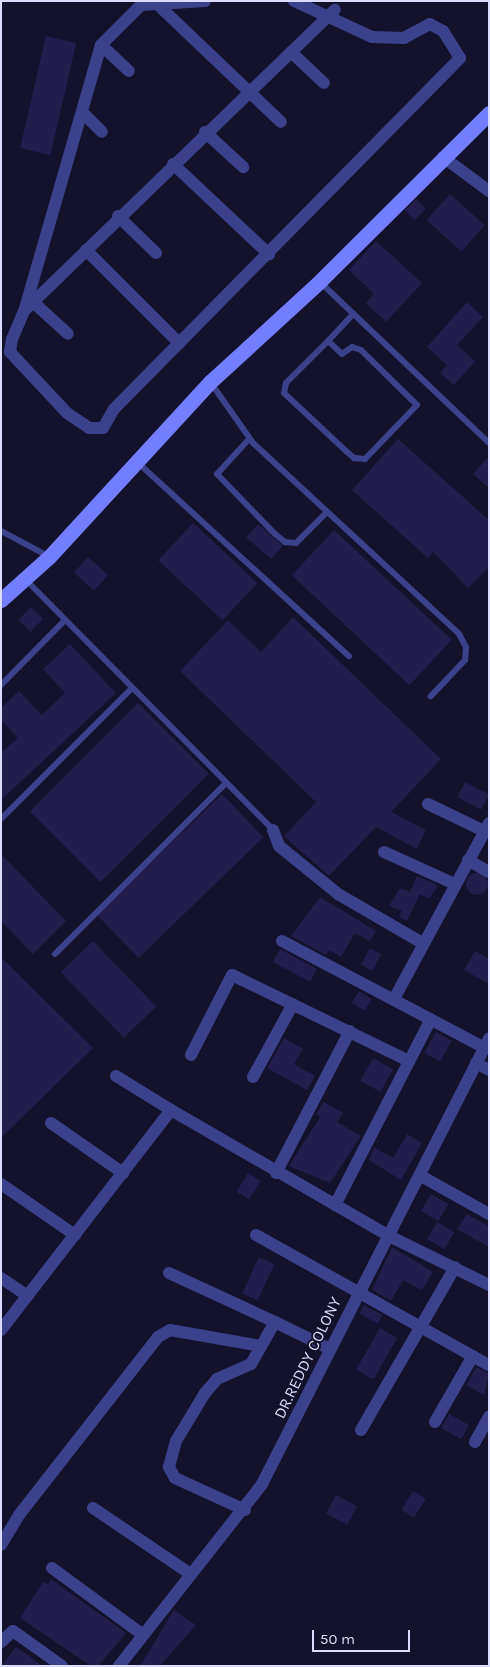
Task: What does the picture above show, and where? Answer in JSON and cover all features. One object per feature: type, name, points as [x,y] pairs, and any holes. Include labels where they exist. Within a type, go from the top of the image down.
[{"type":"street","points":[[205,1],[141,5],[101,45],[28,307],[10,352],[66,413],[89,428],[103,428],[114,409],[269,254],[460,58],[443,31],[430,24],[404,38],[372,37],[336,9],[316,1]]},
{"type":"street","points":[[294,1],[336,9]]},
{"type":"street","points":[[157,4],[281,122]]},
{"type":"street","points":[[28,307],[118,216],[247,91],[336,9]]},
{"type":"street","points":[[101,45],[129,71]]},
{"type":"street","points":[[290,52],[324,83]]},
{"type":"street","points":[[82,112],[102,132]]},
{"type":"street","points":[[1,600],[49,557],[135,460],[210,382],[319,282],[489,113]]},
{"type":"street","points":[[205,132],[243,167]]},
{"type":"street","points":[[443,157],[489,191]]},
{"type":"street","points":[[173,164],[269,254]]},
{"type":"street","points":[[118,216],[156,253]]},
{"type":"street","points":[[86,250],[179,343]]},
{"type":"street","points":[[28,307],[68,334]]},
{"type":"street","points":[[394,1000],[487,827],[428,804]]},
{"type":"street","points":[[273,830],[279,846],[338,894],[424,944]]},
{"type":"street","points":[[384,852],[455,884]]},
{"type":"street","points":[[468,860],[489,872]]},
{"type":"street","points":[[282,940],[431,1019],[487,1044]]},
{"type":"street","points":[[191,1055],[232,975],[409,1061]]},
{"type":"street","points":[[253,1077],[293,1004]]},
{"type":"street","points":[[335,1205],[431,1019]]},
{"type":"street","points":[[276,1173],[350,1031]]},
{"type":"street","name":"DR.REDDY COLONY","points":[[119,1666],[222,1531],[245,1510],[279,1456],[358,1293],[391,1237],[487,1044]]},
{"type":"street","points":[[476,1063],[489,1070]]},
{"type":"street","points":[[116,1076],[276,1173],[391,1237],[489,1285]]},
{"type":"street","points":[[1,1330],[171,1110]]},
{"type":"street","points":[[51,1123],[123,1173]]},
{"type":"street","points":[[421,1176],[489,1214]]},
{"type":"street","points":[[1,1184],[75,1235]]},
{"type":"street","points":[[256,1235],[489,1365]]},
{"type":"street","points":[[361,1430],[455,1267]]},
{"type":"street","points":[[170,1273],[330,1349]]},
{"type":"street","points":[[1,1278],[28,1296]]},
{"type":"street","points":[[245,1510],[175,1478],[169,1467],[176,1441],[205,1393],[217,1379],[244,1369],[261,1346],[275,1322]]},
{"type":"street","points":[[1,1545],[19,1515],[158,1337],[170,1330],[261,1346]]},
{"type":"street","points":[[435,1422],[473,1356]]},
{"type":"street","points":[[475,1442],[489,1417]]},
{"type":"street","points":[[93,1508],[189,1574]]},
{"type":"street","points":[[52,1568],[142,1634]]},
{"type":"street","points":[[1,1642],[13,1631],[62,1666]]},
{"type":"lane","points":[[319,282],[489,443]]},
{"type":"lane","points":[[328,341],[342,354],[352,347],[361,350],[417,405],[365,458],[350,454],[284,394],[286,383],[353,314]]},
{"type":"lane","points":[[210,382],[249,439],[463,640],[464,660],[430,696]]},
{"type":"lane","points":[[249,439],[216,474],[275,534],[285,542],[296,543],[327,512]]},
{"type":"lane","points":[[135,460],[349,656]]},
{"type":"lane","points":[[1,531],[49,557]]},
{"type":"lane","points":[[24,578],[225,784],[273,830]]},
{"type":"lane","points":[[1,685],[65,620]]},
{"type":"lane","points":[[1,819],[132,688]]},
{"type":"lane","points":[[55,954],[225,784]]},
{"type":"building","points":[[46,36],[76,43],[50,155],[20,148]]},
{"type":"building","points":[[450,194],[485,225],[462,251],[427,220]]},
{"type":"building","points":[[416,199],[426,209],[415,220],[405,210]]},
{"type":"building","points":[[376,241],[422,283],[386,322],[366,303],[374,294],[349,270]]},
{"type":"building","points":[[467,302],[483,317],[457,345],[475,361],[454,385],[440,373],[447,365],[427,347]]},
{"type":"building","points":[[398,439],[489,520],[489,567],[468,588],[433,552],[428,558],[352,490]]},
{"type":"building","points":[[489,456],[489,488],[473,474]]},
{"type":"building","points":[[193,523],[257,583],[223,620],[158,560]]},
{"type":"building","points":[[258,524],[283,546],[271,559],[246,538]]},
{"type":"building","points":[[334,530],[452,640],[409,685],[292,575]]},
{"type":"building","points":[[88,557],[108,575],[94,591],[74,573]]},
{"type":"building","points":[[31,607],[43,619],[30,632],[18,620]]},
{"type":"building","points":[[293,617],[441,759],[391,812],[426,830],[417,849],[376,827],[329,876],[284,836],[316,802],[180,671],[228,620],[261,652]]},
{"type":"building","points":[[70,644],[116,693],[1,800],[1,753],[18,738],[1,720],[1,708],[19,691],[42,715],[65,693],[43,669]]},
{"type":"building","points":[[138,703],[209,774],[101,882],[30,811]]},
{"type":"building","points":[[465,782],[489,794],[481,809],[457,797]]},
{"type":"building","points":[[222,794],[264,837],[139,958],[97,915]]},
{"type":"building","points":[[1,854],[66,921],[33,954],[1,921]]},
{"type":"building","points":[[477,873],[487,880],[488,884],[481,894],[477,895],[467,888],[466,884],[473,874]]},
{"type":"building","points":[[417,876],[438,885],[429,899],[420,894],[407,921],[399,917],[402,911],[389,906],[400,888],[410,892]]},
{"type":"building","points":[[320,897],[376,931],[370,941],[355,933],[341,957],[329,950],[326,955],[291,936]]},
{"type":"building","points":[[93,941],[156,1006],[124,1038],[61,972]]},
{"type":"building","points":[[370,948],[381,954],[372,971],[361,965]]},
{"type":"building","points":[[280,949],[317,969],[310,982],[273,962]]},
{"type":"building","points":[[475,951],[489,959],[489,984],[464,970]]},
{"type":"building","points":[[1,957],[93,1048],[1,1138]]},
{"type":"building","points":[[359,991],[372,999],[364,1011],[352,1003]]},
{"type":"building","points":[[436,1032],[452,1041],[440,1062],[424,1053]]},
{"type":"building","points":[[284,1038],[303,1049],[294,1064],[315,1076],[307,1090],[267,1068]]},
{"type":"building","points":[[373,1058],[393,1069],[381,1092],[360,1081]]},
{"type":"building","points":[[324,1102],[343,1113],[337,1122],[361,1136],[330,1183],[289,1166],[320,1117],[316,1114]]},
{"type":"building","points":[[407,1134],[422,1143],[401,1180],[369,1160],[374,1147],[393,1158]]},
{"type":"building","points":[[248,1173],[261,1181],[249,1200],[236,1192]]},
{"type":"building","points":[[431,1194],[448,1204],[438,1221],[421,1211]]},
{"type":"building","points":[[467,1214],[489,1227],[489,1247],[457,1229]]},
{"type":"building","points":[[437,1222],[454,1232],[444,1249],[427,1239]]},
{"type":"building","points":[[392,1247],[433,1272],[422,1290],[403,1280],[391,1301],[372,1290]]},
{"type":"building","points":[[259,1257],[274,1264],[258,1300],[242,1293]]},
{"type":"building","points":[[364,1305],[383,1315],[378,1324],[359,1314]]},
{"type":"building","points":[[380,1328],[397,1338],[373,1380],[356,1370]]},
{"type":"building","points":[[476,1367],[489,1373],[484,1395],[466,1385]]},
{"type":"building","points":[[449,1414],[469,1425],[461,1439],[441,1428]]},
{"type":"building","points":[[413,1491],[426,1499],[414,1518],[401,1510]]},
{"type":"building","points":[[336,1495],[357,1506],[347,1525],[326,1514]]},
{"type":"building","points":[[51,1579],[126,1633],[98,1666],[91,1666],[20,1618],[43,1582],[48,1584]]},
{"type":"building","points":[[174,1610],[196,1625],[160,1666],[140,1666]]},
{"type":"building","points":[[16,1647],[28,1655],[42,1666],[2,1666]]}]
